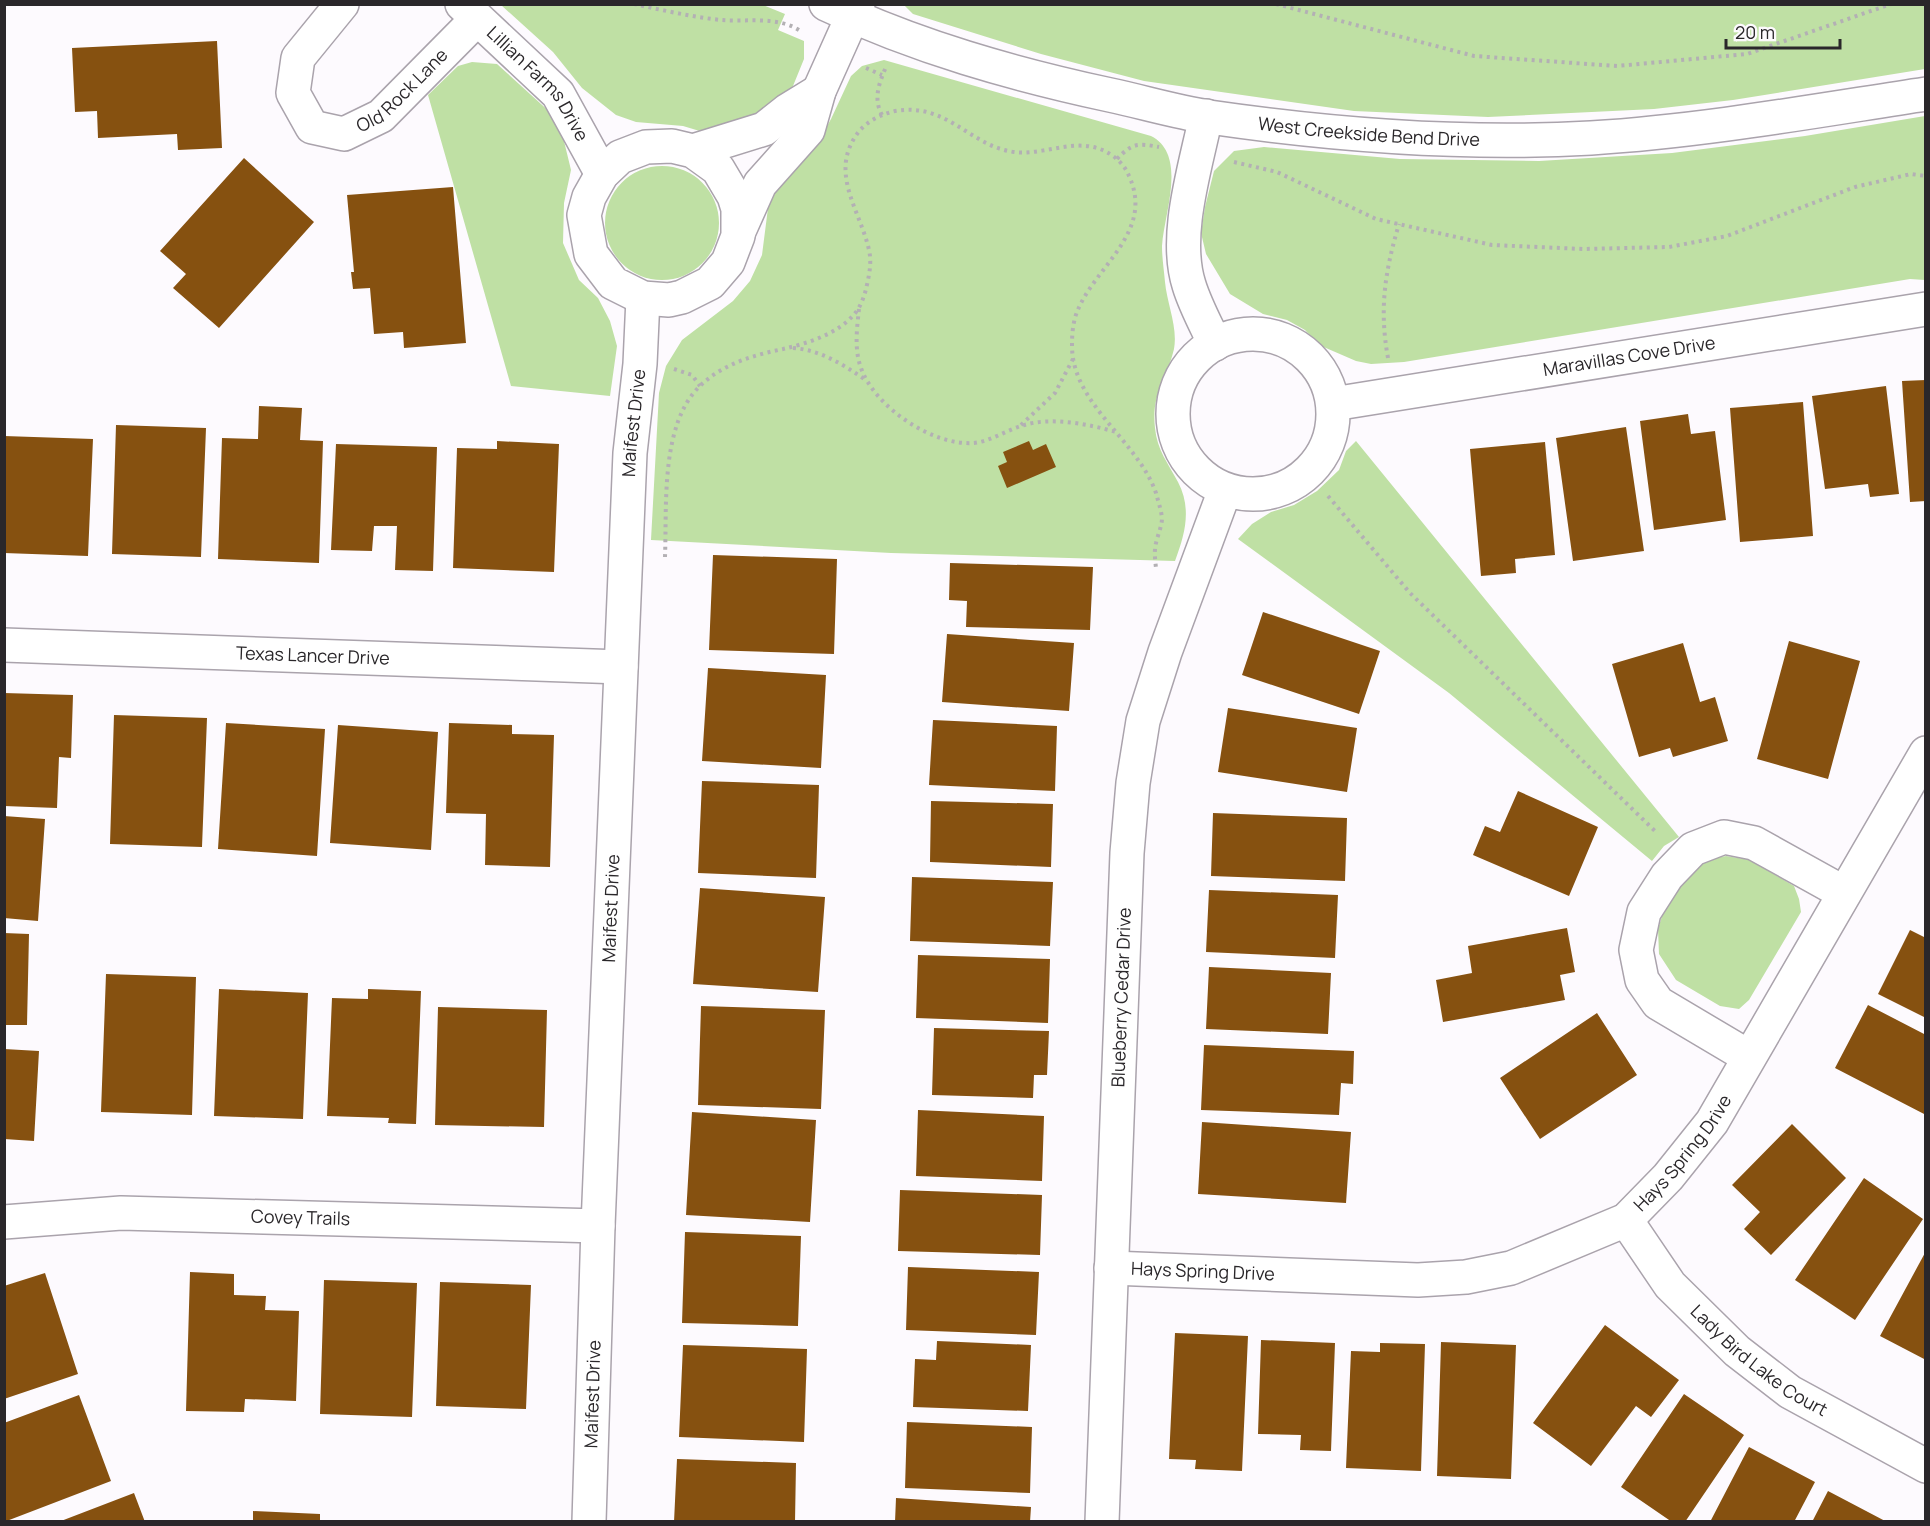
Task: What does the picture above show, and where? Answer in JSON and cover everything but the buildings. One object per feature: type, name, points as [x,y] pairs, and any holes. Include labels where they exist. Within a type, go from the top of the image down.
[{"type":"street","name":"Old Rock Lane","points":[[342,4],[298,58],[293,93],[312,127],[344,134],[381,116],[469,12]]},
{"type":"street","points":[[738,236],[738,209],[734,196],[718,169],[693,151],[672,146],[646,147],[620,157],[602,174],[589,197],[585,215],[591,254],[612,282],[643,298],[669,300],[682,297],[710,283],[728,262],[760,184],[808,130],[846,9]]},
{"type":"street","name":"West Creekside Bend Drive","points":[[846,9],[938,48],[1029,77],[1206,116],[1320,131],[1451,140],[1590,138],[1715,126],[1926,94]]},
{"type":"street","name":"Lillian Farms Drive","points":[[469,12],[558,94],[602,174]]},
{"type":"street","points":[[693,151],[764,129],[788,110],[819,91]]},
{"type":"street","points":[[1206,116],[1184,225],[1183,251],[1188,285],[1215,344]]},
{"type":"street","name":"Maifest Drive","points":[[589,1521],[598,1226],[630,453],[640,364],[643,298]]},
{"type":"street","name":"Maravillas Cove Drive","points":[[1333,404],[1926,309]]},
{"type":"street","points":[[1258,334],[1290,343],[1316,364],[1333,404],[1332,428],[1320,459],[1296,483],[1264,494],[1231,492],[1201,477],[1180,450],[1172,417],[1178,384],[1197,357],[1225,338],[1258,334]]},
{"type":"street","name":"Blueberry Cedar Drive","points":[[1102,1521],[1127,854],[1133,783],[1143,721],[1165,652],[1225,490]]},
{"type":"street","name":"Texas Lancer Drive","points":[[4,645],[621,667]]},
{"type":"street","name":"Hays Spring Drive","points":[[1111,1268],[1418,1280],[1466,1277],[1512,1268],[1626,1220],[1668,1177],[1712,1122],[1926,753]]},
{"type":"street","points":[[1749,1057],[1658,1004],[1642,980],[1636,950],[1644,912],[1667,876],[1693,849],[1724,837],[1754,843],[1844,893]]},
{"type":"street","name":"Covey Trails","points":[[4,1222],[121,1213],[598,1226]]},
{"type":"street","name":"Lady Bird Lake Court","points":[[1626,1220],[1670,1285],[1737,1351],[1790,1392],[1926,1466]]},
{"type":"path","points":[[634,4],[721,20],[758,20],[798,28],[802,35]]},
{"type":"path","points":[[1276,4],[1474,56],[1617,66],[1747,54],[1891,4]]},
{"type":"path","points":[[866,68],[882,75],[877,97],[882,115]]},
{"type":"path","points":[[868,381],[858,356],[857,329],[860,307],[869,276],[870,260],[862,229],[848,192],[846,162],[849,149],[863,127],[882,115],[912,110],[936,114],[951,120],[981,140],[1013,152],[1087,145],[1101,148],[1117,159],[1126,169],[1131,179],[1136,208],[1130,230],[1122,245],[1085,297],[1076,314],[1073,326],[1073,359],[1091,399],[1144,466],[1159,504],[1161,524],[1155,551],[1156,576]]},
{"type":"path","points":[[1117,159],[1125,150],[1138,144],[1163,147]]},
{"type":"path","points":[[1230,161],[1277,172],[1376,219],[1492,245],[1583,249],[1669,247],[1727,236],[1855,187],[1911,174],[1926,176]]},
{"type":"path","points":[[1389,363],[1382,308],[1390,253],[1400,224]]},
{"type":"path","points":[[665,557],[671,452],[679,420],[689,399],[700,386],[726,368],[747,359],[821,337],[847,321],[860,307]]},
{"type":"path","points":[[790,347],[822,354],[868,381],[898,415],[925,433],[942,440],[974,443],[988,440],[1018,427],[1045,422],[1100,427],[1117,433]]},
{"type":"path","points":[[1018,427],[1034,415],[1054,393],[1073,359]]},
{"type":"path","points":[[671,368],[692,375],[700,386]]},
{"type":"path","points":[[1328,496],[1410,593],[1684,858]]},
{"type":"green space","points":[[501,5],[763,5],[785,14],[778,30],[804,41],[804,59],[793,86],[780,106],[759,121],[703,132],[683,126],[636,122],[616,115],[582,88],[553,52]]},
{"type":"green space","points":[[904,5],[1925,5],[1925,69],[1733,100],[1654,109],[1488,117],[1354,111],[1144,81],[1041,54],[913,14]]},
{"type":"green space","points":[[884,60],[1151,136],[1162,145],[1169,157],[1171,186],[1162,250],[1175,341],[1171,360],[1157,396],[1154,416],[1158,443],[1178,482],[1185,502],[1186,522],[1175,561],[891,553],[651,540],[659,393],[666,366],[682,340],[733,301],[750,281],[762,255],[768,208],[777,189],[815,148],[851,76],[862,66]]},
{"type":"green space","points":[[472,62],[497,64],[552,114],[563,137],[571,170],[564,203],[563,243],[579,280],[598,298],[610,321],[617,346],[610,396],[511,386],[428,95],[458,66]]},
{"type":"green space","points":[[1925,116],[1925,280],[1910,279],[1404,362],[1371,364],[1356,361],[1319,345],[1305,330],[1287,320],[1263,314],[1230,294],[1206,254],[1201,233],[1214,171],[1234,151],[1264,147],[1400,159],[1539,161],[1672,153],[1805,136]]},
{"type":"green space","points":[[662,166],[684,170],[702,183],[715,201],[719,223],[715,245],[702,263],[684,276],[662,280],[640,276],[622,263],[609,245],[605,223],[609,201],[622,183],[640,170]]},
{"type":"green space","points":[[1356,441],[1679,837],[1664,846],[1652,861],[1449,693],[1238,539],[1252,524],[1271,512],[1294,505],[1317,491],[1339,470],[1346,451]]},
{"type":"green space","points":[[1726,856],[1750,860],[1794,886],[1801,912],[1749,1000],[1739,1009],[1720,1006],[1676,980],[1659,954],[1658,929],[1666,903],[1690,872],[1705,860]]}]
